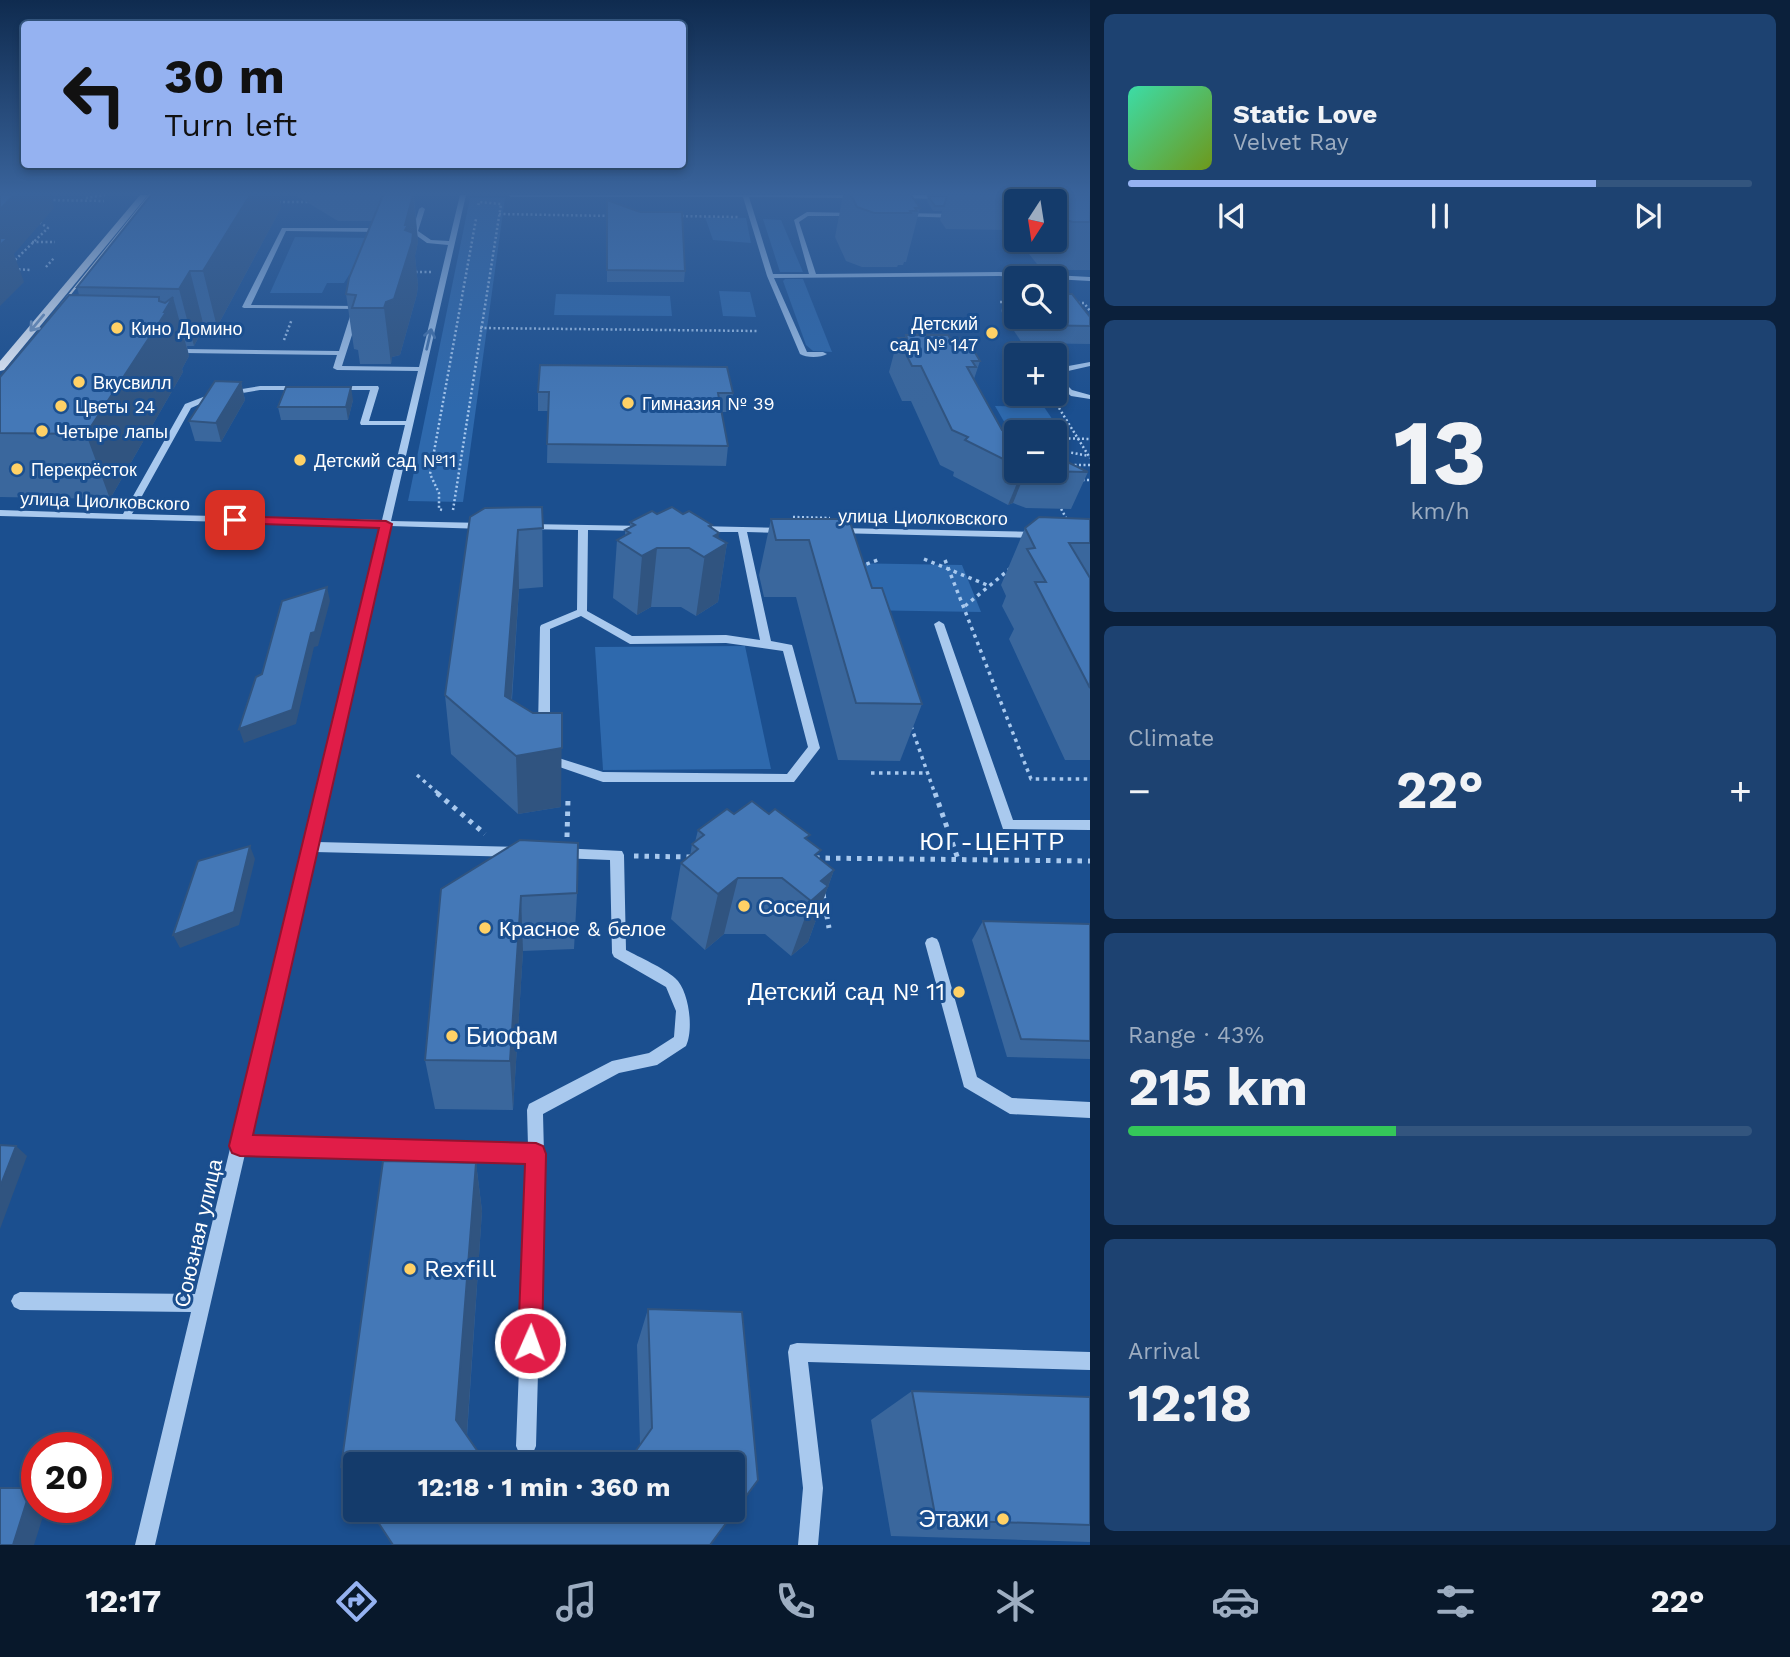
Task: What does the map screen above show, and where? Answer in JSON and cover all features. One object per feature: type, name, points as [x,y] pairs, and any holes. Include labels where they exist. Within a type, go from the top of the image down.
[{"type":"main road","points":[[0,368],[84,267]]},
{"type":"street","points":[[265,267],[246,306],[357,309]]},
{"type":"street","name":"Союзная улица","points":[[145,1545],[312,846],[445,267]]},
{"type":"street","points":[[767,267],[804,354],[823,354]]},
{"type":"street","points":[[810,267],[813,276]]},
{"type":"street","points":[[770,276],[999,274],[1090,279]]},
{"type":"street","points":[[361,299],[337,368],[422,369]]},
{"type":"street","points":[[203,351],[208,342]]},
{"type":"street","points":[[172,351],[183,355],[203,351],[342,353]]},
{"type":"street","points":[[1067,369],[1090,364]]},
{"type":"street","points":[[126,517],[187,406],[211,396],[260,388],[312,388]]},
{"type":"street","points":[[324,388],[375,388],[364,422],[409,423]]},
{"type":"street","points":[[1067,393],[1078,397],[1090,397]]},
{"type":"street","name":"улица Циолковского","points":[[0,513],[491,526]]},
{"type":"street","points":[[517,527],[662,528]]},
{"type":"street","points":[[582,612],[583,528]]},
{"type":"street","points":[[689,529],[796,530]]},
{"type":"street","points":[[742,529],[766,644]]},
{"type":"street","name":"улица Циолковского","points":[[824,531],[1042,535]]},
{"type":"street","points":[[582,612],[630,640],[726,639],[788,648],[814,748],[790,779],[603,777],[544,757],[545,627],[582,612]]},
{"type":"street","points":[[939,624],[1008,825],[1090,825]]},
{"type":"street","points":[[312,846],[617,855],[619,953],[671,983],[683,1011],[681,1041],[652,1060],[617,1066],[536,1110],[526,1446]]},
{"type":"street","points":[[932,943],[971,1082],[1010,1106],[1090,1110]]},
{"type":"street","points":[[240,1146],[536,1154]]},
{"type":"street","points":[[20,1301],[203,1303]]},
{"type":"street","points":[[808,1545],[813,1488],[797,1352],[1090,1361]]},
{"type":"path","points":[[9,267],[31,270]]},
{"type":"path","points":[[439,509],[439,493],[430,474],[467,267]]},
{"type":"path","points":[[453,510],[490,267]]},
{"type":"path","points":[[404,272],[435,272]]},
{"type":"path","points":[[1067,303],[1084,303],[1090,311]]},
{"type":"path","points":[[480,328],[758,331]]},
{"type":"path","points":[[1059,408],[1090,457]]},
{"type":"path","points":[[1067,438],[1090,439]]},
{"type":"path","points":[[1067,451],[1090,457]]},
{"type":"path","points":[[1067,465],[1090,465]]},
{"type":"path","points":[[1068,480],[1090,480]]},
{"type":"path","points":[[1055,498],[1066,519]]},
{"type":"path","points":[[859,558],[865,575]]},
{"type":"path","points":[[854,569],[880,559]]},
{"type":"path","points":[[924,559],[987,585]]},
{"type":"path","points":[[945,560],[1031,779],[1090,779]]},
{"type":"path","points":[[965,606],[987,585],[1021,561]]},
{"type":"path","points":[[910,723],[958,859]]},
{"type":"path","points":[[871,773],[926,773]]},
{"type":"path","points":[[417,775],[491,839]]},
{"type":"path","points":[[568,799],[567,842],[578,842]]},
{"type":"path","points":[[617,855],[702,857]]},
{"type":"path","points":[[810,858],[1090,861]]},
{"type":"path","points":[[822,887],[829,928]]},
{"type":"shaded area","points":[[282,267],[361,267],[357,275],[349,275],[344,283],[327,283],[322,293],[270,293]]},
{"type":"shaded area","points":[[456,267],[495,267],[463,502],[408,501]]},
{"type":"shaded area","points":[[778,267],[801,267],[803,272],[780,272]]},
{"type":"shaded area","points":[[803,279],[832,352],[813,351],[806,345],[783,281]]},
{"type":"shaded area","points":[[719,291],[750,292],[756,317],[723,316]]},
{"type":"shaded area","points":[[556,294],[670,296],[672,316],[554,315]]},
{"type":"shaded area","points":[[995,406],[1044,407],[1053,420],[1004,420]]},
{"type":"shaded area","points":[[843,563],[962,565],[981,612],[856,610]]},
{"type":"shaded area","points":[[745,646],[771,769],[603,770],[595,647]]},
{"type":"building","points":[[93,267],[205,267],[203,271],[190,271],[179,289],[77,287]]},
{"type":"building","points":[[353,267],[404,267],[394,299],[386,302],[384,308],[352,308],[356,295],[346,294]]},
{"type":"building","points":[[607,267],[685,267],[685,271],[607,270]]},
{"type":"building","points":[[1067,294],[1072,294],[1090,317],[1090,326],[1067,326]]},
{"type":"building","points":[[69,295],[159,297],[159,301],[165,303],[173,297],[166,312],[86,434],[0,433],[0,377]]},
{"type":"building","points":[[906,335],[948,335],[950,338],[967,339],[980,361],[972,361],[976,367],[967,367],[1004,431],[1004,460],[965,440],[968,437],[952,430],[921,366],[912,366],[898,338],[907,338]]},
{"type":"building","points":[[540,365],[727,367],[733,393],[718,393],[728,446],[547,444],[549,392],[538,392]]},
{"type":"building","points":[[215,381],[241,382],[216,423],[189,421]]},
{"type":"building","points":[[286,387],[351,387],[346,407],[278,407]]},
{"type":"building","points":[[1067,462],[1088,472],[1067,472]]},
{"type":"building","points":[[542,507],[543,528],[518,530],[505,696],[533,713],[562,713],[562,748],[516,756],[445,695],[470,517],[485,508]]},
{"type":"building","points":[[672,507],[683,514],[689,511],[712,525],[709,526],[719,533],[714,536],[727,543],[704,557],[689,548],[657,548],[642,556],[617,540],[630,533],[625,530],[635,525],[630,522],[652,511],[657,514]]},
{"type":"building","points":[[1039,517],[1090,519],[1090,543],[1069,543],[1090,578],[1090,688],[1035,582],[1046,582],[1027,549],[1035,548],[1025,528]]},
{"type":"building","points":[[771,519],[849,519],[872,588],[882,588],[922,704],[856,703],[809,540],[776,540]]},
{"type":"building","points":[[327,587],[315,632],[311,633],[292,710],[239,729],[256,677],[262,674],[282,601]]},
{"type":"building","points":[[752,801],[769,814],[775,809],[810,835],[805,838],[821,850],[815,855],[834,870],[821,881],[828,886],[811,901],[782,878],[738,878],[718,894],[681,863],[698,849],[692,844],[704,835],[698,830],[727,809],[734,814]]},
{"type":"building","points":[[520,840],[578,843],[577,893],[521,896],[510,1061],[425,1060],[441,889]]},
{"type":"building","points":[[250,846],[234,912],[173,935],[198,861]]},
{"type":"building","points":[[983,921],[1090,924],[1090,1041],[1021,1039]]},
{"type":"building","points":[[0,1145],[16,1146],[0,1187]]},
{"type":"building","points":[[383,1161],[476,1163],[456,1420],[478,1452],[343,1452]]},
{"type":"building","points":[[648,1309],[742,1312],[758,1480],[745,1498],[745,1452],[635,1452],[652,1428]]},
{"type":"building","points":[[912,1391],[1090,1397],[1090,1525],[936,1520]]},
{"type":"building","points":[[0,1488],[21,1488],[21,1520],[13,1545],[0,1545]]},
{"type":"building","points":[[378,1522],[727,1522],[710,1545],[393,1545]]},
{"type":"tram line","points":[[58,309],[92,267]]},
{"type":"place","name":"Кино Домино","points":[[117,328]]},
{"type":"place","name":"Детский сад № 147","points":[[992,333]]},
{"type":"place","name":"Вкусвилл","points":[[79,382]]},
{"type":"place","name":"Гимназия № 39","points":[[628,403]]},
{"type":"place","name":"Цветы 24","points":[[61,406]]},
{"type":"place","name":"Четыре лапы","points":[[42,431]]},
{"type":"place","name":"Детский сад №11","points":[[300,460]]},
{"type":"place","name":"Перекрёсток","points":[[17,469]]},
{"type":"place","name":"Соседи","points":[[744,906]]},
{"type":"place","name":"Красное & белое","points":[[485,928]]},
{"type":"place","name":"Детский сад № 11","points":[[959,992]]},
{"type":"place","name":"Биофам","points":[[452,1036]]},
{"type":"place","name":"Rexfill","points":[[410,1269]]},
{"type":"place","name":"Этажи","points":[[1003,1519]]},
{"type":"district","name":"ЮГ-ЦЕНТР","points":[[993,842]]},
{"type":"route","points":[[235,520],[386,524],[240,1146],[536,1154],[530,1343]]}]
